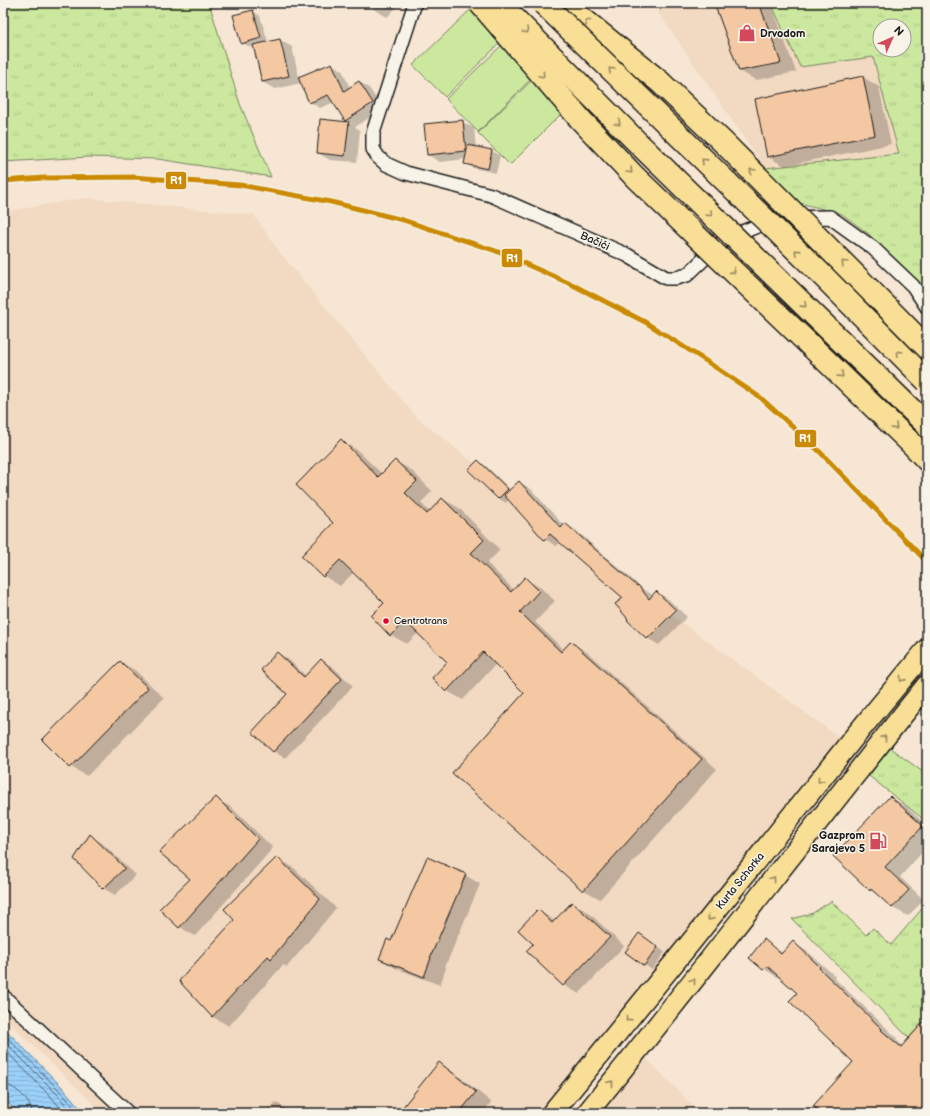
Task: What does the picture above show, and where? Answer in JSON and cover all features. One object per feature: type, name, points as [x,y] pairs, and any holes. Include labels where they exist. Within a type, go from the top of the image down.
[{"type":"highway","points":[[480,3],[581,120],[635,177],[914,444],[927,460]]},
{"type":"highway","points":[[499,3],[638,143],[927,425]]},
{"type":"highway","points":[[543,3],[927,381]]},
{"type":"highway","points":[[561,3],[660,82],[725,144],[927,348]]},
{"type":"main road","name":"Kurta Schorka","points":[[552,1113],[691,942],[855,736],[927,649]]},
{"type":"main road","points":[[587,1113],[644,1044],[870,756],[927,686]]},
{"type":"street","name":"Bačići","points":[[415,3],[373,133],[373,149],[378,158],[386,164],[406,173],[490,195],[627,255],[666,278],[676,278],[688,275],[725,239],[777,218],[830,217],[873,248],[913,286],[927,307]]},
{"type":"street","points":[[3,996],[128,1113]]},
{"type":"shaded area","points":[[652,3],[771,3],[800,67],[873,58],[899,155],[765,168]]},
{"type":"shaded area","points":[[85,198],[254,215],[280,253],[417,418],[615,574],[848,744],[551,1113],[103,1113],[3,1017],[3,212]]},
{"type":"shaded area","points":[[642,1054],[700,1113],[597,1113]]},
{"type":"green space","points":[[3,3],[209,3],[240,104],[271,177],[158,159],[89,157],[3,162]]},
{"type":"green space","points":[[771,3],[927,3],[927,302],[870,235],[842,214],[796,202],[765,168],[899,154],[873,58],[912,58],[912,18],[872,18],[872,57],[800,67]]},
{"type":"green space","points":[[471,9],[502,41],[445,97],[413,65]]},
{"type":"green space","points":[[504,43],[535,75],[478,132],[446,99]]},
{"type":"green space","points":[[536,76],[567,108],[510,165],[478,133]]},
{"type":"green space","points":[[890,748],[927,775],[927,822],[869,776]]},
{"type":"green space","points":[[831,901],[866,935],[873,928],[891,945],[927,903],[927,1018],[909,1038],[792,919],[813,913]]},
{"type":"water","points":[[3,1027],[63,1088],[84,1113],[18,1113],[3,1098]]},
{"type":"building","name":"Drvodom","points":[[714,3],[759,3],[781,63],[739,71]]},
{"type":"building","points":[[253,10],[261,38],[241,44],[233,15]]},
{"type":"building","points":[[280,39],[289,76],[262,82],[253,45]]},
{"type":"building","points":[[332,63],[344,91],[359,81],[373,103],[345,121],[328,95],[309,103],[298,77]]},
{"type":"building","points":[[863,76],[875,135],[767,157],[755,99]]},
{"type":"building","points":[[320,119],[349,122],[345,156],[317,153]]},
{"type":"building","points":[[463,120],[466,151],[427,155],[424,124]]},
{"type":"building","points":[[468,145],[492,150],[488,169],[464,164]]},
{"type":"building","points":[[341,439],[378,477],[395,460],[417,481],[405,493],[427,514],[442,498],[484,540],[471,553],[511,592],[525,577],[539,591],[520,612],[561,652],[571,641],[702,759],[583,891],[452,773],[524,693],[483,652],[446,692],[432,678],[447,662],[405,621],[390,636],[371,616],[384,603],[340,560],[323,577],[301,556],[333,523],[296,485]]},
{"type":"building","points":[[478,460],[508,489],[498,499],[468,470]]},
{"type":"building","points":[[519,481],[561,528],[565,523],[637,586],[638,585],[649,599],[656,591],[676,610],[647,639],[627,620],[628,619],[615,604],[623,598],[550,534],[544,540],[504,495]]},
{"type":"building","points":[[277,652],[304,677],[321,659],[342,679],[273,752],[252,732],[287,694],[261,670]]},
{"type":"building","points":[[120,661],[148,688],[70,768],[42,740]]},
{"type":"building","name":"Gazprom Sarajevo 5","points":[[890,796],[923,826],[885,867],[909,890],[892,908],[871,889],[870,891],[833,856]]},
{"type":"building","points":[[216,797],[258,839],[179,928],[159,909],[190,879],[159,852]]},
{"type":"building","points":[[90,834],[125,868],[103,889],[74,859]]},
{"type":"building","points":[[277,857],[320,899],[271,959],[268,956],[212,1017],[179,981],[234,920],[224,909]]},
{"type":"building","points":[[427,857],[466,874],[430,958],[424,977],[379,959],[387,939],[391,941]]},
{"type":"building","points":[[572,902],[610,937],[563,986],[526,951],[533,944],[518,930],[538,909],[552,923]]},
{"type":"building","points":[[639,933],[658,947],[644,966],[625,952]]},
{"type":"building","points":[[764,939],[781,954],[793,941],[882,1029],[881,1030],[901,1047],[927,1018],[927,1113],[822,1113],[813,1106],[853,1062],[789,1001],[797,993],[767,966],[763,970],[749,958]]},
{"type":"building","points":[[439,1062],[476,1092],[459,1113],[398,1113]]},
{"type":"transit line","name":"R1","points":[[3,181],[43,178],[133,177],[240,185],[331,202],[403,220],[496,251],[573,285],[645,322],[761,398],[820,452],[927,562]]},
{"type":"place","name":"Drvodom","points":[[747,33]]},
{"type":"place","name":"Centrotrans","points":[[386,621]]},
{"type":"place","name":"Gazprom Sarajevo 5","points":[[878,841]]}]
